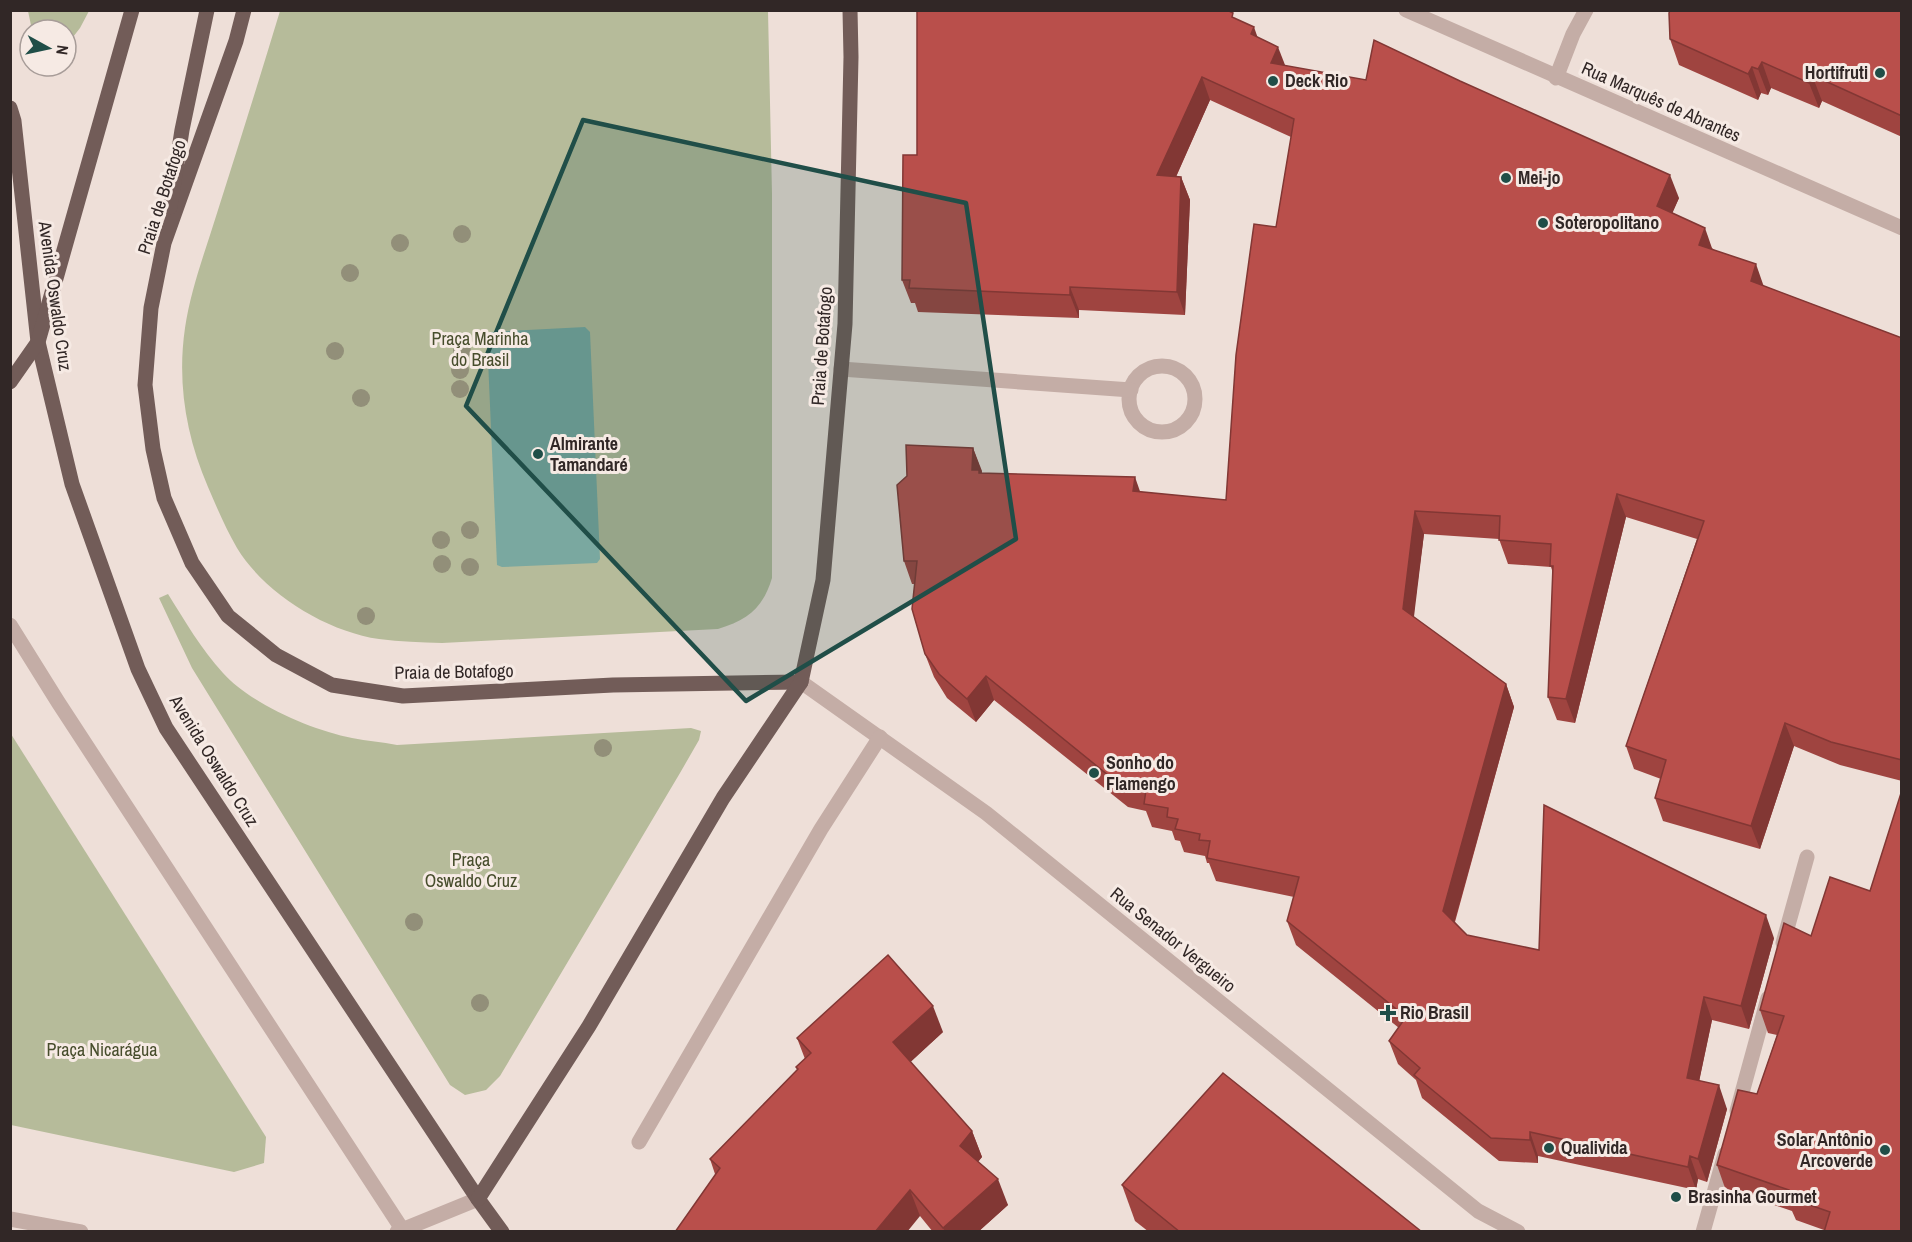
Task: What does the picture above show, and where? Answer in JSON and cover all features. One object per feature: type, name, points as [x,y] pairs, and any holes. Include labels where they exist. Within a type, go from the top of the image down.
[{"type":"main road","points":[[10,382],[38,342],[132,10]]},
{"type":"main road","points":[[164,243],[182,130],[207,10]]},
{"type":"main road","name":"Praia de Botafogo","points":[[244,10],[236,40],[164,243],[151,308],[145,385],[153,449],[164,498],[192,563],[228,616],[276,655],[332,685],[403,696],[624,684],[801,682]]},
{"type":"main road","name":"Praia de Botafogo","points":[[478,1199],[589,1026],[723,798],[801,682],[823,580],[845,324],[850,127],[850,10]]},
{"type":"main road","name":"Avenida Oswaldo Cruz","points":[[10,108],[15,133],[38,342],[72,484],[138,669],[166,728],[502,1232]]},
{"type":"street","name":"Rua Marquês de Abrantes","points":[[1406,10],[1556,78],[1902,228]]},
{"type":"street","points":[[1556,78],[1573,34],[1586,10]]},
{"type":"street","points":[[1158,366],[1169,366],[1179,370],[1194,387],[1196,398],[1194,409],[1190,418],[1173,430],[1161,432],[1152,430],[1142,426],[1134,417],[1130,407],[1131,390],[1138,375],[1158,366]]},
{"type":"street","points":[[841,369],[1131,390]]},
{"type":"street","points":[[10,625],[402,1231],[478,1199]]},
{"type":"street","name":"Rua Senador Vergueiro","points":[[801,682],[986,813],[1478,1211],[1518,1232]]},
{"type":"street","points":[[639,1142],[821,829],[880,737]]},
{"type":"street","points":[[1779,959],[1807,857]]},
{"type":"street","points":[[1703,1232],[1773,982]]},
{"type":"street","points":[[10,1219],[81,1232]]},
{"type":"highlighted area","points":[[583,120],[966,203],[1016,539],[746,701],[466,406]]},
{"type":"green space","points":[[28,10],[89,11],[78,31],[78,18],[30,18]]},
{"type":"green space","name":"Praça Marinha do Brasil","points":[[280,11],[768,11],[772,194],[772,578],[759,605],[746,617],[718,629],[442,643],[387,640],[359,635],[318,619],[280,595],[249,565],[237,548],[200,468],[185,409],[183,349],[195,283]]},
{"type":"green space","name":"Praça Oswaldo Cruz","points":[[168,594],[208,654],[235,684],[265,705],[283,714],[336,734],[397,745],[691,728],[701,731],[699,740],[680,773],[500,1076],[486,1090],[465,1095],[450,1085],[192,668],[159,598]]},
{"type":"green space","name":"Praça Nicarágua","points":[[11,734],[266,1137],[264,1163],[234,1172],[11,1125]]},
{"type":"water","points":[[585,327],[590,332],[600,559],[597,563],[502,567],[497,565],[487,337],[490,332]]},
{"type":"building","points":[[917,10],[1227,10],[1233,13],[1232,17],[1254,27],[1251,34],[1278,47],[1271,63],[1366,80],[1374,40],[1670,175],[1657,206],[1705,228],[1699,245],[1756,264],[1751,281],[1902,338],[1902,760],[1831,742],[1785,723],[1751,826],[1655,798],[1666,760],[1626,746],[1704,521],[1617,494],[1566,699],[1548,697],[1553,566],[1550,566],[1551,544],[1499,540],[1500,516],[1415,511],[1403,609],[1506,684],[1443,911],[1467,935],[1539,950],[1544,805],[1766,915],[1741,1006],[1704,997],[1687,1078],[1719,1085],[1698,1159],[1690,1156],[1688,1167],[1530,1132],[1530,1140],[1491,1138],[1414,1075],[1420,1068],[1389,1041],[1406,1017],[1287,921],[1299,877],[1207,858],[1210,841],[1199,840],[1200,834],[1175,829],[1178,819],[1167,817],[1168,808],[1144,804],[1146,790],[1119,784],[986,676],[967,699],[939,674],[925,654],[912,609],[917,561],[904,561],[897,485],[907,476],[906,445],[973,448],[972,470],[979,470],[979,473],[1135,477],[1133,491],[1226,500],[1236,355],[1254,224],[1276,227],[1294,119],[1202,77],[1157,175],[1181,177],[1177,292],[1070,287],[1070,295],[909,288],[910,280],[902,280],[903,155],[917,155]]},
{"type":"building","points":[[1670,10],[1902,10],[1902,116],[1812,75],[1809,83],[1762,62],[1758,69],[1752,67],[1748,74],[1670,39]]},
{"type":"building","points":[[1902,790],[1902,1232],[1824,1232],[1830,1212],[1787,1197],[1789,1190],[1717,1165],[1738,1090],[1757,1094],[1784,1016],[1760,1010],[1784,923],[1811,936],[1830,877],[1870,891]]},
{"type":"building","points":[[888,955],[933,1006],[893,1042],[972,1131],[960,1146],[998,1179],[943,1228],[910,1190],[875,1232],[675,1232],[720,1168],[710,1159],[811,1053],[797,1038]]},
{"type":"building","points":[[1223,1073],[1422,1232],[1180,1232],[1122,1185]]},
{"type":"place","name":"Hortifruti","points":[[1880,73]]},
{"type":"place","name":"Deck Rio","points":[[1273,81]]},
{"type":"place","name":"Mei-jo","points":[[1506,178]]},
{"type":"place","name":"Soteropolitano","points":[[1543,223]]},
{"type":"place","name":"Almirante Tamandaré","points":[[538,454]]},
{"type":"place","name":"Sonho do Flamengo","points":[[1094,773]]},
{"type":"place","name":"Rio Brasil","points":[[1388,1013]]},
{"type":"place","name":"Qualivida","points":[[1549,1148]]},
{"type":"place","name":"Solar Antônio Arcoverde","points":[[1885,1150]]},
{"type":"place","name":"Brasinha Gourmet","points":[[1676,1197]]}]
